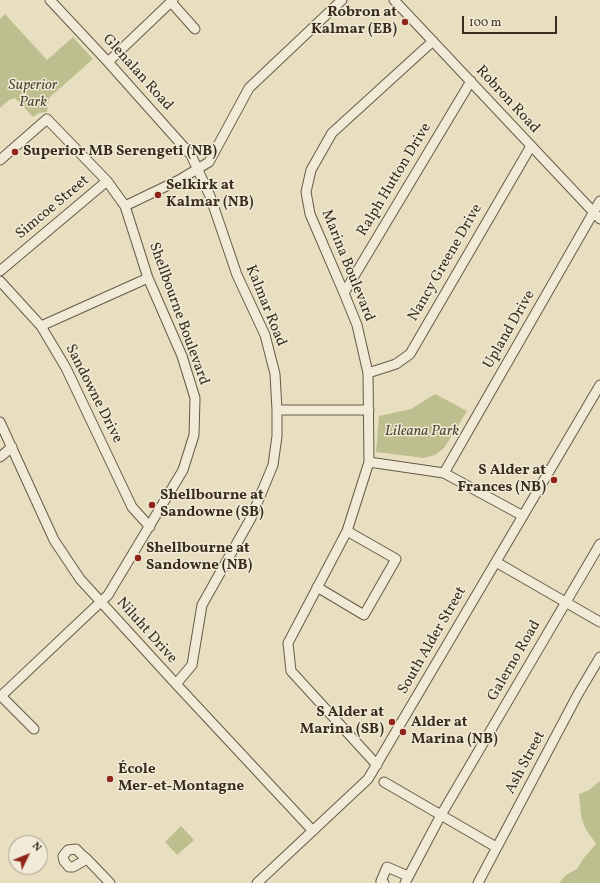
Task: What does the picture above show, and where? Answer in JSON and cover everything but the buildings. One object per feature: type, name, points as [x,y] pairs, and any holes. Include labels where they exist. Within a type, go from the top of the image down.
[{"type":"street","points":[[125,206],[179,180],[209,162],[250,88],[342,0]]},
{"type":"street","name":"Robron Road","points":[[394,0],[597,216]]},
{"type":"street","name":"Glenalan Road","points":[[54,1],[191,155],[198,168]]},
{"type":"street","points":[[108,62],[172,1],[195,29]]},
{"type":"street","name":"Marina Boulevard","points":[[377,765],[291,672],[288,643],[347,531],[368,462],[368,373],[357,325],[310,214],[306,192],[311,170],[332,133],[433,41]]},
{"type":"street","name":"Ralph Hutton Drive","points":[[344,293],[470,82]]},
{"type":"street","name":"Shellbourne Boulevard","points":[[0,160],[47,119],[107,181],[125,206],[148,278],[182,356],[195,398],[194,435],[183,470],[108,595],[0,697]]},
{"type":"street","name":"Nancy Greene Drive","points":[[368,373],[396,364],[410,354],[531,146]]},
{"type":"street","name":"Kalmar Road","points":[[176,684],[192,666],[202,605],[251,518],[273,465],[277,436],[275,374],[265,335],[237,275],[210,196],[198,168]]},
{"type":"street","name":"Simcoe Street","points":[[0,271],[107,181]]},
{"type":"street","name":"Upland Drive","points":[[444,473],[597,216],[600,201]]},
{"type":"street","points":[[41,326],[148,278]]},
{"type":"street","name":"Sandowne Drive","points":[[0,280],[41,326],[66,368],[132,506],[150,527]]},
{"type":"street","name":"South Alder Street","points":[[257,883],[368,779],[600,385]]},
{"type":"street","points":[[277,410],[369,410]]},
{"type":"street","name":"Niluht Drive","points":[[0,422],[54,540],[80,579],[313,831]]},
{"type":"street","points":[[0,457],[12,447]]},
{"type":"street","points":[[368,462],[444,473],[523,516]]},
{"type":"street","points":[[317,587],[364,615],[396,559],[347,531]]},
{"type":"street","name":"Galerno Road","points":[[384,883],[381,881],[387,866],[406,880],[441,815],[600,544]]},
{"type":"street","points":[[496,562],[600,622]]},
{"type":"street","name":"Ash Street","points":[[478,883],[578,694],[600,657]]},
{"type":"street","points":[[0,697],[34,730]]},
{"type":"street","points":[[384,782],[496,847]]},
{"type":"street","points":[[86,859],[110,883]]},
{"type":"green space","name":"Superior Park","points":[[5,14],[47,60],[73,37],[93,59],[49,98],[47,112],[39,113],[33,117],[15,98],[9,100],[0,108],[0,19]]},
{"type":"green space","name":"Lileana Park","points":[[435,394],[467,411],[444,448],[435,455],[424,458],[376,452],[379,416],[411,409]]},
{"type":"green space","points":[[600,781],[600,883],[559,883],[566,875],[577,869],[583,859],[596,844],[585,828],[581,816],[579,794],[589,790]]},
{"type":"green space","points":[[181,826],[194,840],[177,855],[165,842]]},
{"type":"place","name":"Robron at Kalmar (EB)","points":[[405,22]]},
{"type":"place","name":"Superior MB Serengeti (NB)","points":[[15,152]]},
{"type":"place","name":"Selkirk at Kalmar (NB)","points":[[158,195]]},
{"type":"place","name":"S Alder at Frances (NB)","points":[[554,480]]},
{"type":"place","name":"Shellbourne at Sandowne (SB)","points":[[152,505]]},
{"type":"place","name":"Shellbourne at Sandowne (NB)","points":[[138,558]]},
{"type":"place","name":"S Alder at Marina (SB)","points":[[392,722]]},
{"type":"place","name":"Alder at Marina (NB)","points":[[403,732]]},
{"type":"place","name":"École Mer-et-Montagne","points":[[110,779]]}]
